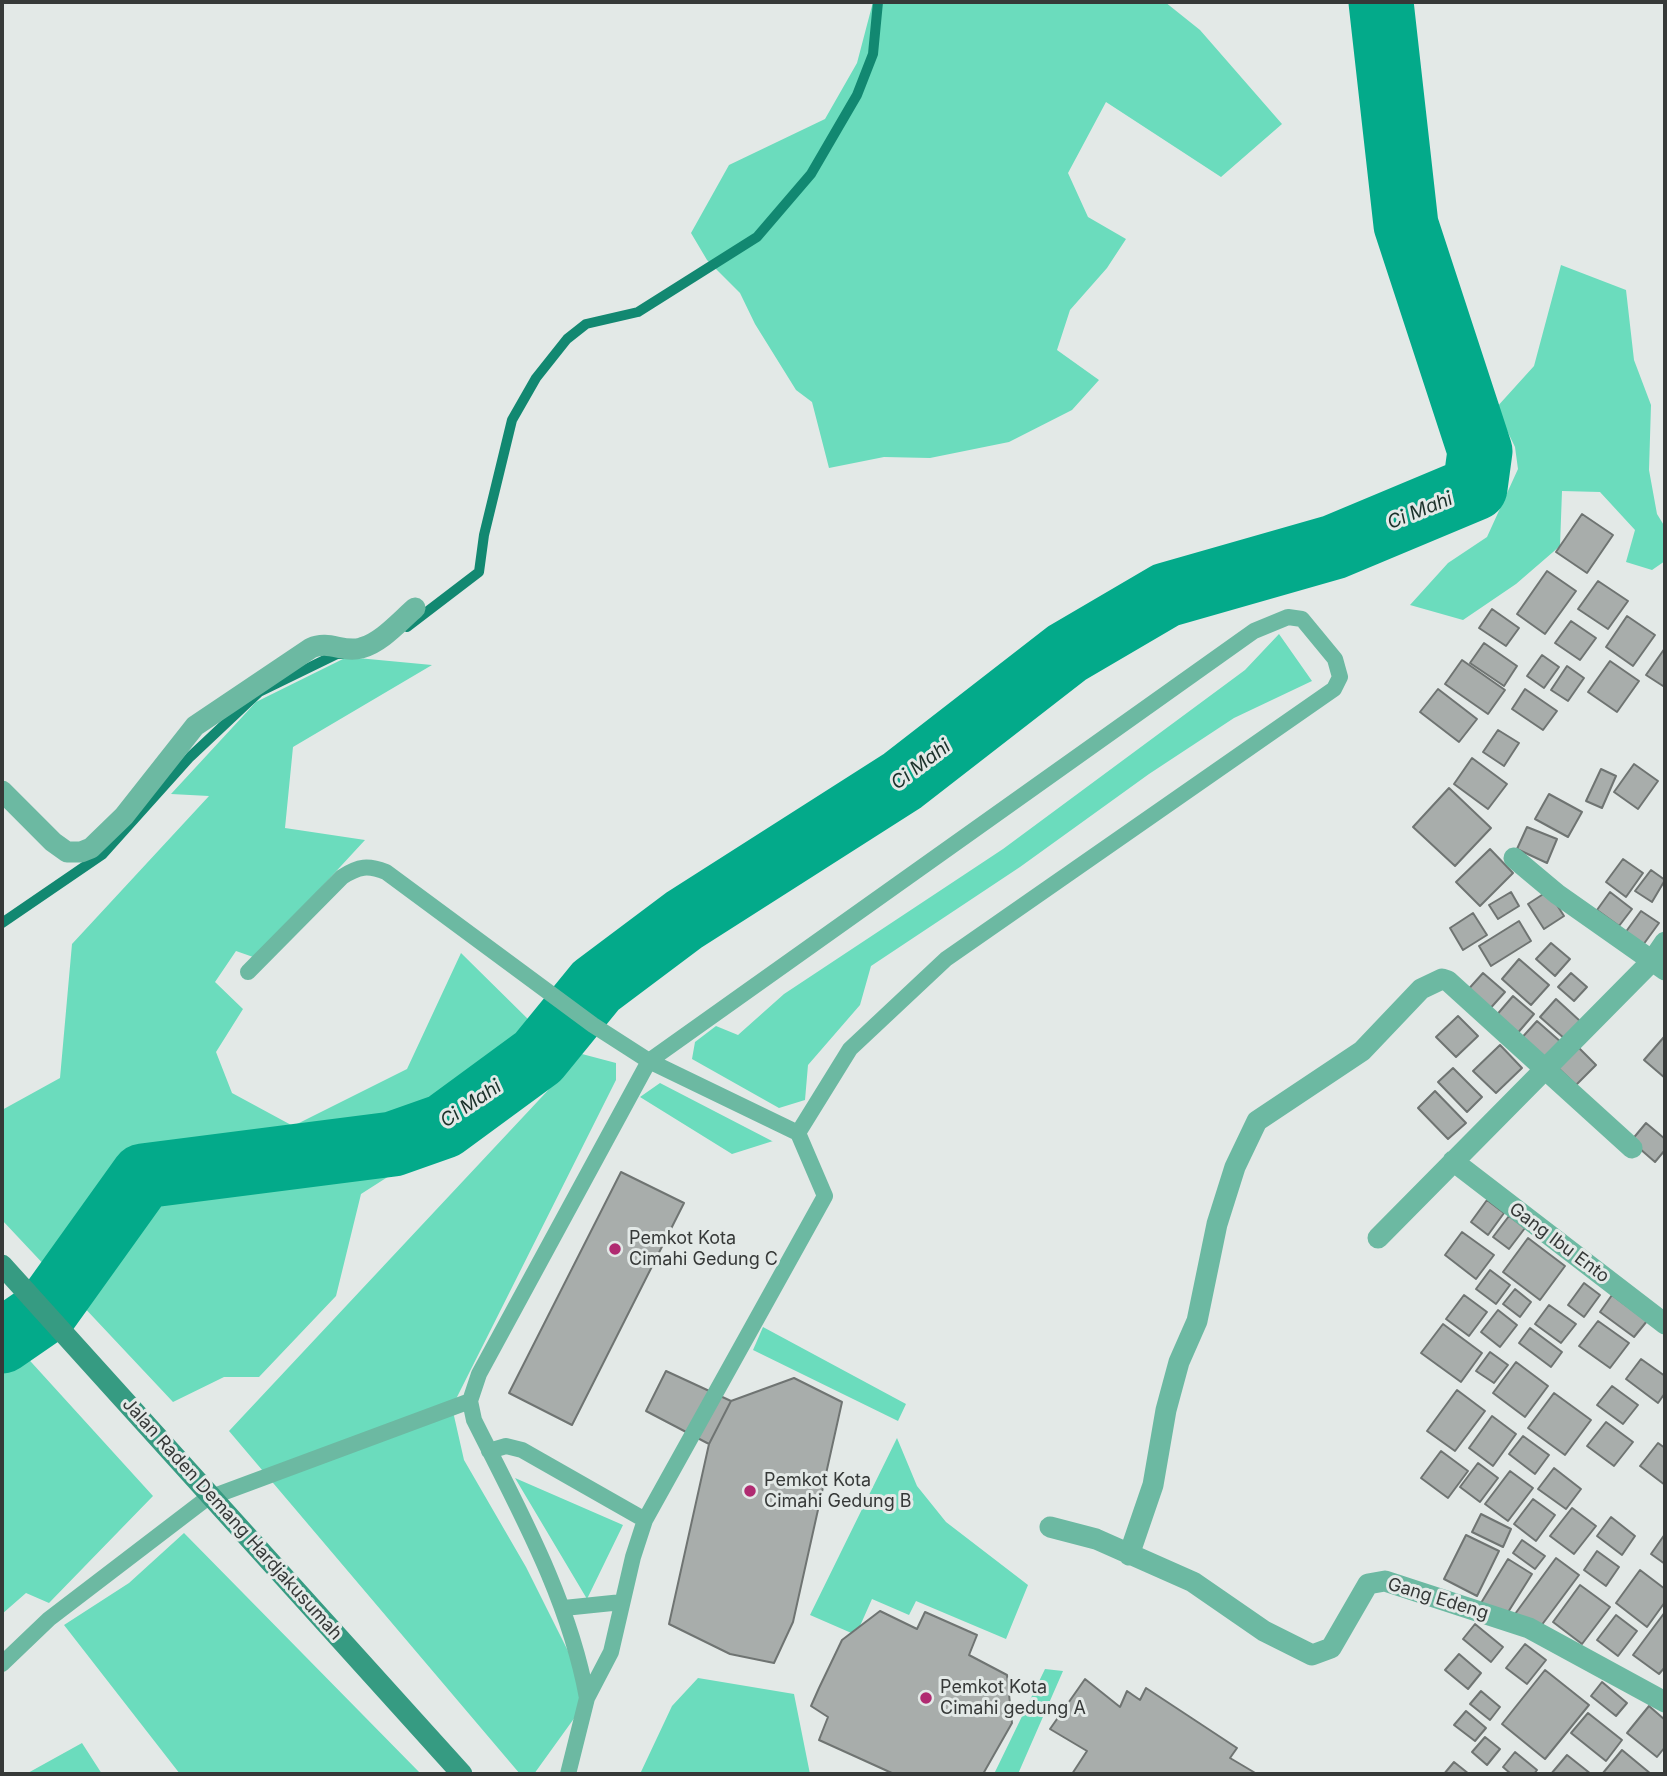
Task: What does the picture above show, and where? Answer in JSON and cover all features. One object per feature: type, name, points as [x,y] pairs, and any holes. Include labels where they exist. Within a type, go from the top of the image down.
[{"type":"main road","name":"Jalan Raden Demang Hardjakusumah","points":[[2,1265],[462,1774]]},
{"type":"street","points":[[2,791],[53,842],[67,852],[80,852],[91,848],[124,817],[195,726],[311,648],[327,644],[346,648],[364,647],[415,608]]},
{"type":"street","points":[[1514,858],[1557,894],[1659,965]]},
{"type":"street","points":[[1378,1238],[1452,1161],[1659,965],[1665,942]]},
{"type":"street","points":[[1129,1555],[1153,1485],[1166,1410],[1179,1362],[1197,1321],[1216,1224],[1235,1167],[1257,1121],[1362,1051],[1421,989],[1442,979],[1448,981],[1632,1148]]},
{"type":"street","name":"Gang Ibu Ento","points":[[1452,1161],[1665,1324]]},
{"type":"street","name":"Gang Edeng","points":[[1050,1527],[1096,1539],[1193,1582],[1264,1632],[1311,1655],[1331,1648],[1368,1584],[1385,1581],[1529,1628],[1665,1702]]},
{"type":"lane","points":[[587,1698],[578,1651],[564,1608],[474,1420],[470,1401],[479,1374],[649,1061],[1254,631],[1288,617],[1302,619],[1316,632],[1335,659],[1340,677],[1334,688],[946,959],[850,1049],[798,1133]]},
{"type":"lane","points":[[248,972],[342,877],[354,869],[372,866],[386,872],[593,1025],[649,1061],[798,1133],[825,1196],[645,1520],[611,1652],[587,1698],[568,1774]]},
{"type":"lane","points":[[2,1664],[49,1619],[206,1499],[470,1401]]},
{"type":"lane","points":[[489,1451],[506,1446],[522,1450],[645,1520]]},
{"type":"lane","points":[[564,1608],[622,1602]]},
{"type":"green space","points":[[873,2],[1165,2],[1200,30],[1282,124],[1221,177],[1106,102],[1068,173],[1088,217],[1126,239],[1107,268],[1070,310],[1057,350],[1099,380],[1072,410],[1009,442],[930,458],[884,457],[829,468],[812,402],[796,390],[755,324],[740,293],[707,260],[691,233],[729,165],[825,119],[857,63]]},
{"type":"green space","points":[[1561,265],[1626,290],[1634,360],[1651,405],[1649,470],[1657,514],[1665,527],[1665,561],[1652,570],[1626,562],[1635,530],[1600,492],[1562,491],[1560,546],[1516,584],[1463,620],[1410,605],[1448,563],[1487,537],[1518,469],[1515,447],[1496,408],[1534,366]]},
{"type":"green space","points":[[1279,634],[1312,681],[1234,718],[1149,774],[1020,867],[871,966],[860,1005],[808,1065],[805,1100],[779,1108],[692,1059],[695,1042],[716,1026],[738,1035],[784,994],[1003,849],[1245,670]]},
{"type":"green space","points":[[347,657],[432,665],[293,747],[285,828],[365,840],[256,958],[236,951],[215,982],[243,1009],[216,1052],[232,1093],[293,1126],[407,1069],[461,953],[536,1027],[466,1127],[361,1194],[336,1296],[259,1377],[224,1377],[173,1402],[2,1220],[2,1110],[60,1078],[72,944],[209,796],[171,794],[256,702]]},
{"type":"green space","points":[[582,1054],[616,1063],[616,1080],[452,1407],[464,1460],[526,1567],[577,1669],[583,1706],[534,1774],[520,1774],[229,1431]]},
{"type":"green space","points":[[660,1083],[773,1141],[732,1154],[640,1097]]},
{"type":"green space","points":[[763,1327],[906,1404],[898,1421],[753,1350]]},
{"type":"green space","points":[[2,1330],[153,1496],[49,1603],[26,1593],[2,1614]]},
{"type":"green space","points":[[897,1438],[917,1486],[946,1522],[1028,1585],[1006,1639],[916,1601],[909,1615],[872,1599],[856,1635],[810,1615]]},
{"type":"green space","points":[[515,1478],[623,1525],[587,1599]]},
{"type":"green space","points":[[184,1533],[421,1774],[180,1774],[64,1625],[129,1583]]},
{"type":"green space","points":[[1045,1669],[1063,1671],[1018,1774],[994,1774]]},
{"type":"green space","points":[[698,1678],[794,1694],[810,1774],[640,1774],[672,1706]]},
{"type":"green space","points":[[82,1743],[102,1774],[26,1774]]},
{"type":"building","points":[[1582,514],[1613,535],[1587,573],[1556,552]]},
{"type":"building","points":[[1547,571],[1576,591],[1545,634],[1517,614]]},
{"type":"building","points":[[1598,581],[1628,601],[1608,629],[1578,609]]},
{"type":"building","points":[[1492,609],[1519,628],[1506,646],[1479,628]]},
{"type":"building","points":[[1627,616],[1655,635],[1633,666],[1606,647]]},
{"type":"building","points":[[1571,621],[1596,638],[1580,660],[1555,643]]},
{"type":"building","points":[[1484,643],[1517,666],[1504,686],[1470,663]]},
{"type":"building","points":[[1665,648],[1665,683],[1663,686],[1646,675]]},
{"type":"building","points":[[1542,655],[1559,667],[1544,688],[1527,676]]},
{"type":"building","points":[[1462,660],[1505,690],[1488,714],[1445,684]]},
{"type":"building","points":[[1610,661],[1639,681],[1617,712],[1588,692]]},
{"type":"building","points":[[1567,666],[1584,678],[1568,701],[1551,690]]},
{"type":"building","points":[[1438,689],[1477,719],[1459,742],[1420,712]]},
{"type":"building","points":[[1525,689],[1557,711],[1543,730],[1512,709]]},
{"type":"building","points":[[1498,730],[1519,743],[1504,766],[1483,752]]},
{"type":"building","points":[[1472,758],[1507,784],[1488,809],[1454,784]]},
{"type":"building","points":[[1634,764],[1658,781],[1638,809],[1614,792]]},
{"type":"building","points":[[1601,769],[1616,776],[1602,808],[1586,801]]},
{"type":"building","points":[[1449,788],[1491,828],[1455,866],[1413,827]]},
{"type":"building","points":[[1549,794],[1582,812],[1568,837],[1535,819]]},
{"type":"building","points":[[1527,827],[1557,839],[1547,863],[1517,849]]},
{"type":"building","points":[[1490,849],[1513,873],[1480,906],[1456,882]]},
{"type":"building","points":[[1623,859],[1643,873],[1626,897],[1606,882]]},
{"type":"building","points":[[1651,870],[1665,880],[1652,902],[1635,891]]},
{"type":"building","points":[[1548,891],[1564,916],[1544,929],[1528,904]]},
{"type":"building","points":[[1511,892],[1519,906],[1498,919],[1489,905]]},
{"type":"building","points":[[1610,892],[1632,909],[1619,926],[1597,910]]},
{"type":"building","points":[[1641,911],[1659,923],[1643,945],[1625,933]]},
{"type":"building","points":[[1473,913],[1487,935],[1463,950],[1450,928]]},
{"type":"building","points":[[1519,921],[1531,941],[1491,966],[1479,946]]},
{"type":"building","points":[[1551,943],[1570,959],[1555,976],[1536,959]]},
{"type":"building","points":[[1519,959],[1549,985],[1531,1005],[1502,979]]},
{"type":"building","points":[[1483,973],[1505,992],[1487,1012],[1465,993]]},
{"type":"building","points":[[1571,973],[1587,987],[1574,1001],[1558,987]]},
{"type":"building","points":[[1513,996],[1534,1014],[1516,1035],[1495,1017]]},
{"type":"building","points":[[1556,999],[1580,1021],[1565,1039],[1540,1017]]},
{"type":"building","points":[[1458,1016],[1478,1036],[1456,1057],[1436,1037]]},
{"type":"building","points":[[1537,1021],[1562,1043],[1543,1064],[1518,1042]]},
{"type":"building","points":[[1665,1038],[1665,1078],[1644,1060]]},
{"type":"building","points":[[1575,1044],[1596,1065],[1576,1085],[1555,1065]]},
{"type":"building","points":[[1500,1045],[1522,1068],[1496,1093],[1473,1071]]},
{"type":"building","points":[[1453,1068],[1482,1097],[1467,1112],[1438,1082]]},
{"type":"building","points":[[1435,1091],[1466,1123],[1448,1139],[1418,1108]]},
{"type":"building","points":[[1646,1123],[1665,1139],[1665,1150],[1655,1162],[1631,1141]]},
{"type":"building","points":[[621,1172],[684,1203],[572,1425],[509,1393]]},
{"type":"building","points":[[1487,1200],[1504,1213],[1488,1235],[1471,1222]]},
{"type":"building","points":[[1509,1216],[1525,1228],[1509,1249],[1493,1237]]},
{"type":"building","points":[[1462,1232],[1494,1255],[1476,1279],[1445,1255]]},
{"type":"building","points":[[1528,1238],[1565,1266],[1540,1300],[1503,1272]]},
{"type":"building","points":[[1490,1270],[1510,1285],[1496,1304],[1476,1289]]},
{"type":"building","points":[[1584,1283],[1600,1295],[1584,1317],[1568,1305]]},
{"type":"building","points":[[1515,1289],[1531,1302],[1520,1317],[1503,1304]]},
{"type":"building","points":[[1464,1295],[1487,1312],[1469,1336],[1446,1319]]},
{"type":"building","points":[[1612,1295],[1647,1321],[1634,1337],[1600,1312]]},
{"type":"building","points":[[1549,1305],[1576,1324],[1561,1343],[1535,1324]]},
{"type":"building","points":[[1498,1310],[1517,1325],[1500,1347],[1481,1332]]},
{"type":"building","points":[[1598,1321],[1629,1343],[1610,1368],[1579,1346]]},
{"type":"building","points":[[1443,1324],[1482,1353],[1461,1382],[1421,1353]]},
{"type":"building","points":[[1530,1328],[1562,1352],[1551,1367],[1519,1343]]},
{"type":"building","points":[[1490,1352],[1508,1365],[1494,1383],[1476,1371]]},
{"type":"building","points":[[1641,1359],[1665,1376],[1665,1393],[1658,1403],[1626,1379]]},
{"type":"building","points":[[1516,1362],[1548,1386],[1525,1417],[1493,1393]]},
{"type":"building","points":[[666,1371],[731,1401],[709,1444],[646,1411]]},
{"type":"building","points":[[794,1378],[842,1402],[793,1622],[774,1663],[730,1654],[669,1624],[709,1444],[731,1401]]},
{"type":"building","points":[[1612,1386],[1638,1405],[1623,1424],[1597,1405]]},
{"type":"building","points":[[1457,1390],[1485,1411],[1455,1451],[1427,1431]]},
{"type":"building","points":[[1554,1393],[1591,1420],[1565,1455],[1528,1428]]},
{"type":"building","points":[[1492,1416],[1516,1434],[1493,1466],[1469,1448]]},
{"type":"building","points":[[1606,1422],[1633,1442],[1614,1466],[1587,1446]]},
{"type":"building","points":[[1523,1436],[1549,1455],[1535,1474],[1509,1454]]},
{"type":"building","points":[[1658,1443],[1665,1448],[1665,1485],[1640,1466]]},
{"type":"building","points":[[1441,1451],[1468,1471],[1448,1498],[1421,1478]]},
{"type":"building","points":[[1478,1463],[1498,1478],[1480,1502],[1460,1487]]},
{"type":"building","points":[[1554,1468],[1581,1489],[1566,1509],[1538,1489]]},
{"type":"building","points":[[1510,1471],[1533,1488],[1508,1521],[1485,1504]]},
{"type":"building","points":[[1533,1499],[1555,1515],[1536,1541],[1514,1524]]},
{"type":"building","points":[[1572,1508],[1596,1526],[1574,1554],[1550,1536]]},
{"type":"building","points":[[1481,1514],[1511,1529],[1503,1547],[1472,1532]]},
{"type":"building","points":[[1611,1517],[1635,1536],[1622,1555],[1597,1536]]},
{"type":"building","points":[[1665,1534],[1665,1564],[1651,1554]]},
{"type":"building","points":[[1466,1535],[1499,1551],[1477,1596],[1444,1579]]},
{"type":"building","points":[[1522,1540],[1545,1556],[1535,1569],[1513,1553]]},
{"type":"building","points":[[1597,1551],[1619,1567],[1606,1586],[1584,1570]]},
{"type":"building","points":[[1556,1558],[1579,1575],[1538,1630],[1515,1614]]},
{"type":"building","points":[[1508,1559],[1532,1574],[1505,1617],[1481,1603]]},
{"type":"building","points":[[1640,1570],[1665,1589],[1665,1602],[1647,1627],[1616,1603]]},
{"type":"building","points":[[1580,1585],[1610,1607],[1582,1644],[1553,1622]]},
{"type":"building","points":[[880,1611],[917,1629],[925,1612],[977,1635],[969,1655],[1007,1675],[1012,1723],[983,1774],[894,1774],[819,1740],[828,1717],[811,1706],[819,1688],[842,1640]]},
{"type":"building","points":[[1665,1612],[1665,1667],[1659,1674],[1633,1655]]},
{"type":"building","points":[[1616,1615],[1637,1631],[1618,1656],[1597,1640]]},
{"type":"building","points":[[1475,1624],[1503,1647],[1491,1662],[1463,1639]]},
{"type":"building","points":[[1525,1644],[1546,1660],[1527,1684],[1506,1668]]},
{"type":"building","points":[[1459,1654],[1481,1673],[1468,1689],[1445,1670]]},
{"type":"building","points":[[1545,1670],[1589,1705],[1545,1759],[1502,1724]]},
{"type":"building","points":[[1085,1679],[1120,1707],[1127,1691],[1140,1700],[1146,1688],[1237,1748],[1230,1758],[1257,1774],[1072,1774],[1087,1751],[1050,1729]]},
{"type":"building","points":[[1602,1682],[1627,1703],[1616,1716],[1591,1696]]},
{"type":"building","points":[[1481,1691],[1500,1707],[1490,1720],[1470,1704]]},
{"type":"building","points":[[1649,1706],[1665,1720],[1665,1747],[1657,1757],[1627,1733]]},
{"type":"building","points":[[1466,1711],[1486,1728],[1475,1741],[1454,1725]]},
{"type":"building","points":[[1588,1713],[1622,1740],[1606,1761],[1571,1733]]},
{"type":"building","points":[[1485,1737],[1500,1749],[1487,1765],[1472,1752]]},
{"type":"building","points":[[1622,1750],[1651,1774],[1603,1773]]},
{"type":"building","points":[[1515,1752],[1537,1770],[1534,1774],[1511,1774],[1503,1767]]},
{"type":"building","points":[[1567,1755],[1591,1774],[1551,1774]]},
{"type":"building","points":[[1454,1762],[1469,1774],[1444,1774]]},
{"type":"waterway","points":[[407,627],[479,572],[484,535],[512,420],[536,378],[567,339],[586,324],[638,312],[757,237],[811,174],[857,95],[873,54],[878,2]]},
{"type":"waterway","name":"Ci Mahi","points":[[2,1341],[47,1310],[143,1176],[393,1144],[444,1126],[538,1057],[596,986],[684,920],[902,781],[1067,653],[1166,595],[1334,547],[1475,488],[1480,451],[1406,225],[1381,2]]},
{"type":"waterway","points":[[2,923],[103,854],[190,757],[259,692],[337,654],[344,654]]},
{"type":"place","name":"Pemkot Kota Cimahi Gedung C","points":[[615,1249]]},
{"type":"place","name":"Pemkot Kota Cimahi Gedung B","points":[[750,1491]]},
{"type":"place","name":"Pemkot Kota Cimahi gedung A","points":[[926,1698]]}]
